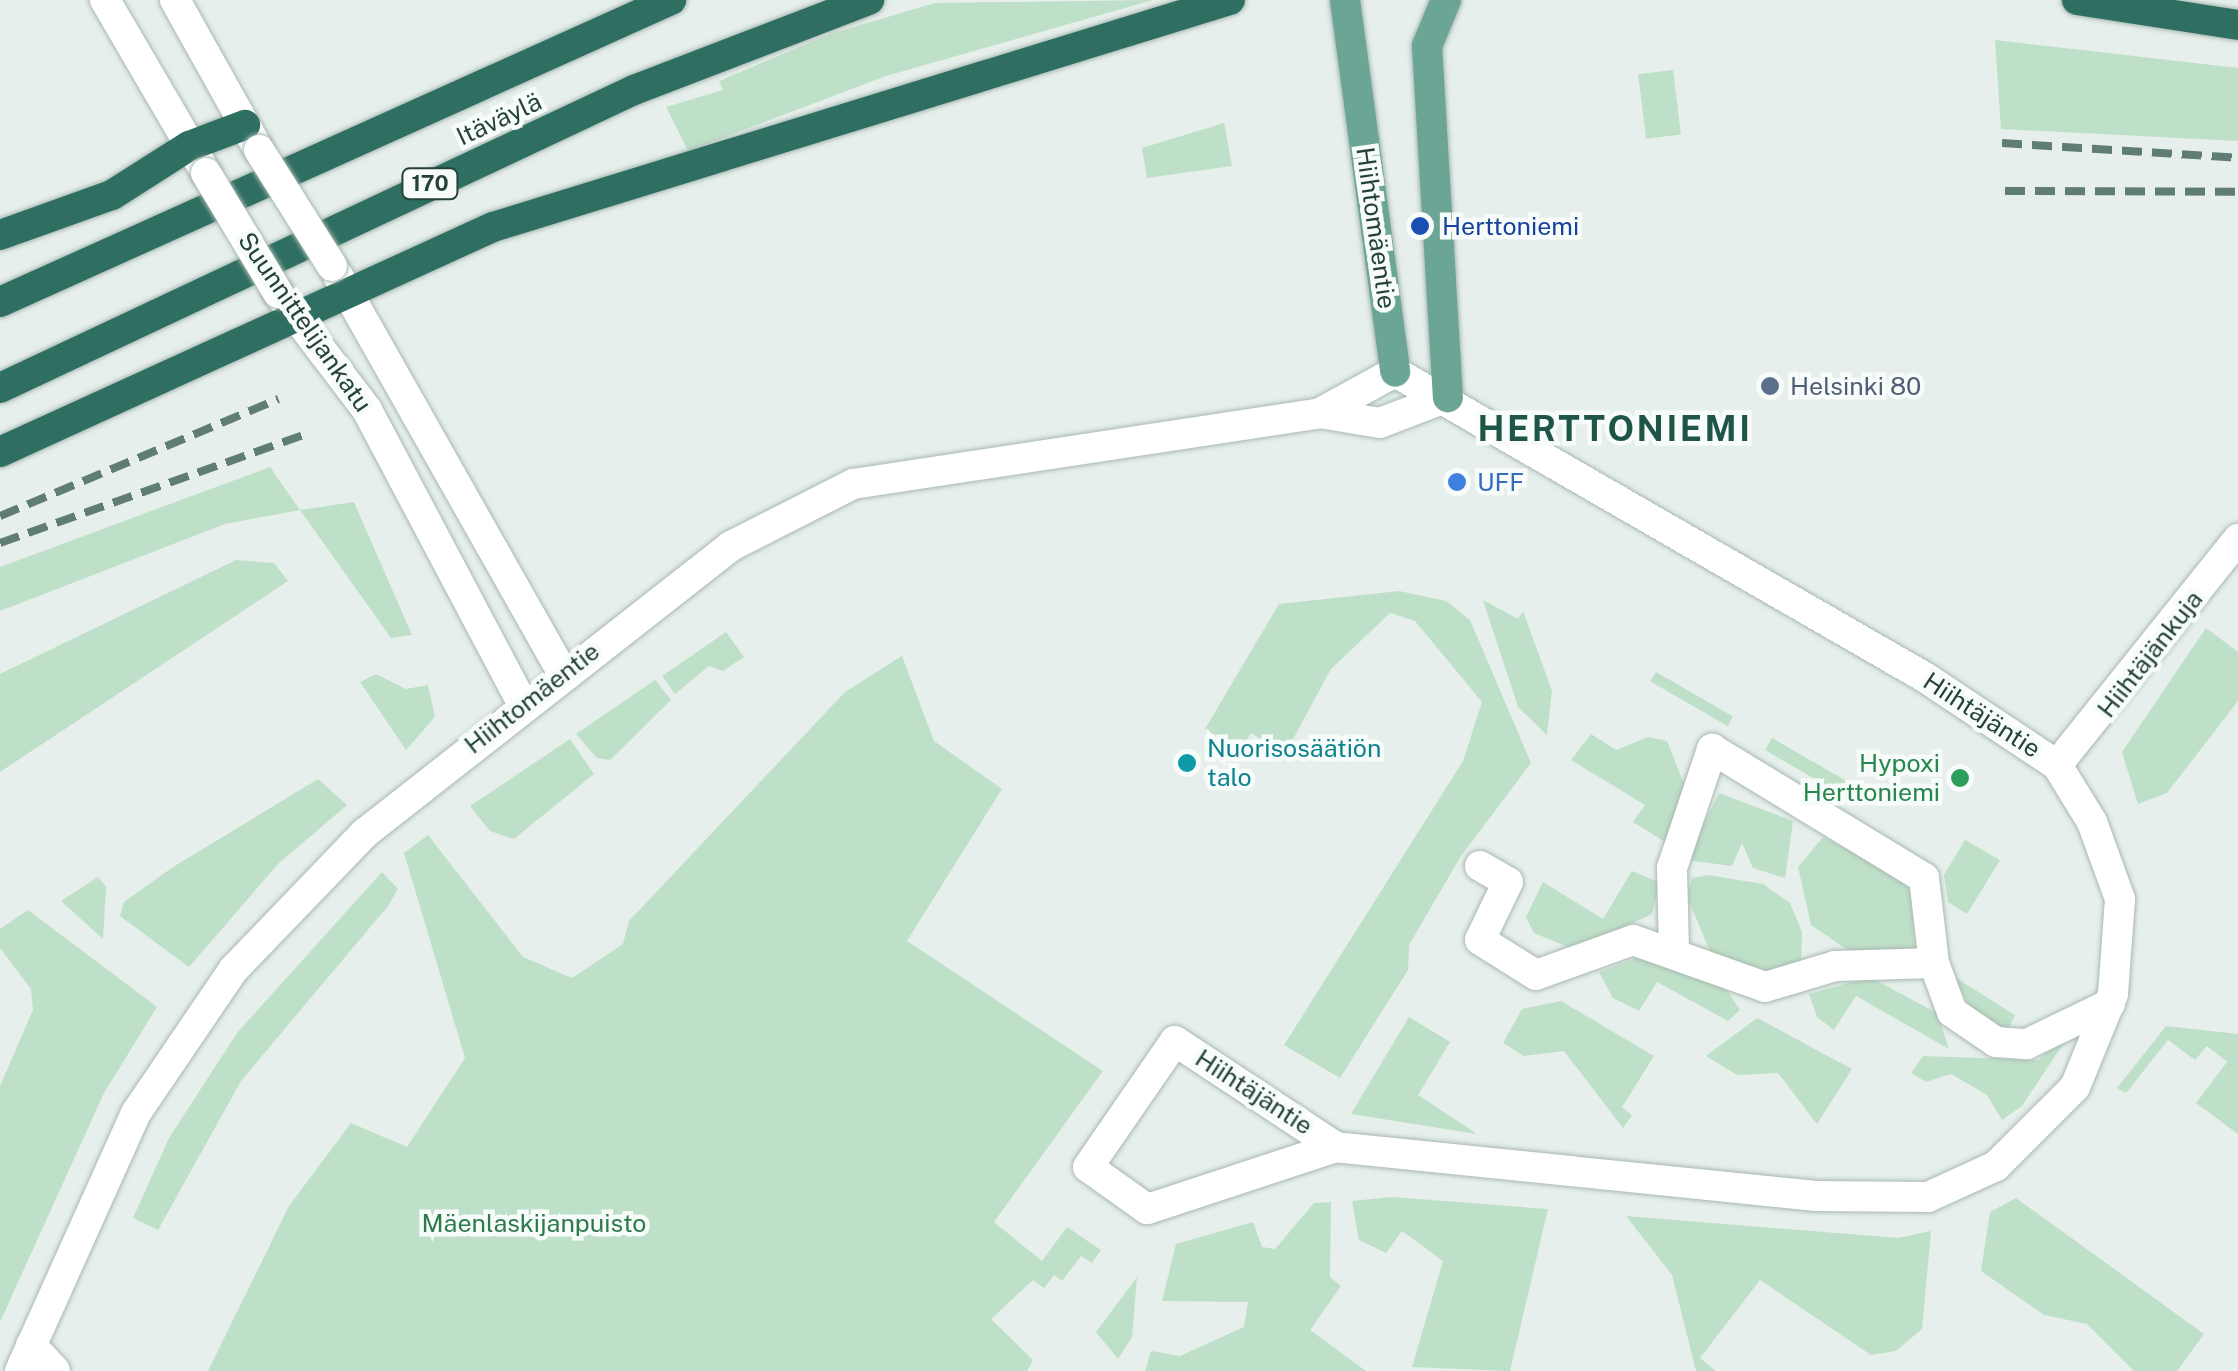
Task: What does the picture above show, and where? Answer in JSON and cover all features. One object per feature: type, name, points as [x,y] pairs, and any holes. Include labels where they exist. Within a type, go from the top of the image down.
[{"type":"highway","name":"Itäväylä","points":[[0,302],[671,0]]},
{"type":"highway","name":"Itäväylä","points":[[0,388],[634,90],[869,0]]},
{"type":"highway","points":[[0,452],[493,228],[1230,0]]},
{"type":"highway","points":[[2078,0],[2238,25]]},
{"type":"highway","points":[[0,235],[112,195],[189,146],[252,138]]},
{"type":"main road","name":"Hiihtomäentie","points":[[1345,0],[1396,372]]},
{"type":"main road","points":[[1446,0],[1428,46],[1448,397]]},
{"type":"street","name":"Suunnittelijankatu","points":[[105,0],[278,293],[368,410],[522,702]]},
{"type":"street","name":"Suunnittelijankatu","points":[[175,0],[252,138],[348,293],[562,672]]},
{"type":"street","name":"Hiihtäjäntie","points":[[1336,1147],[1175,1041],[1088,1167],[1147,1209],[1336,1147],[1816,1196],[1928,1197],[1996,1166],[2037,1132],[2076,1087],[2110,1004],[2120,899],[2092,822],[2057,765],[1448,397],[1396,372]]},
{"type":"street","name":"Hiihtomäentie","points":[[1320,413],[1396,372]]},
{"type":"street","name":"Hiihtomäentie","points":[[26,1358],[136,1113],[195,1018],[308,886],[522,702],[731,546],[853,484],[1320,413],[1380,423],[1448,397]]},
{"type":"street","name":"Hiihtäjänkuja","points":[[2057,765],[2238,539]]},
{"type":"street","points":[[1674,950],[1672,868],[1712,749],[1924,878],[1934,964],[1952,1012],[1996,1042],[2026,1044],[2110,1004]]},
{"type":"street","points":[[1480,866],[1508,882],[1480,940],[1536,975],[1633,940],[1674,950],[1765,986],[1835,966],[1934,964]]},
{"type":"street","points":[[26,1358],[55,1371]]},
{"type":"green space","points":[[1153,0],[886,76],[688,151],[666,107],[723,90],[719,81],[830,34],[935,3]]},
{"type":"green space","points":[[1995,40],[2238,68],[2238,141],[2001,129]]},
{"type":"green space","points":[[1673,70],[1681,135],[1646,139],[1638,74]]},
{"type":"green space","points":[[1224,123],[1232,166],[1147,178],[1142,148]]},
{"type":"green space","points":[[270,467],[300,510],[225,524],[0,611],[0,567]]},
{"type":"green space","points":[[354,502],[412,635],[391,638],[300,510]]},
{"type":"green space","points":[[236,560],[274,563],[288,581],[0,772],[0,674]]},
{"type":"green space","points":[[1399,591],[1446,601],[1470,620],[1531,763],[1461,856],[1409,945],[1408,970],[1340,1078],[1284,1045],[1463,761],[1482,702],[1415,621],[1390,613],[1331,669],[1285,754],[1251,733],[1241,750],[1205,729],[1279,604]]},
{"type":"green space","points":[[1483,600],[1518,619],[1523,611],[1552,691],[1547,735],[1518,707]]},
{"type":"green space","points":[[2206,628],[2238,652],[2238,701],[2167,793],[2138,804],[2122,752]]},
{"type":"green space","points":[[726,632],[744,657],[723,671],[709,666],[675,694],[662,676]]},
{"type":"green space","name":"Mäenlaskijanpuisto","points":[[902,656],[934,741],[1002,789],[907,941],[1103,1071],[994,1222],[1042,1261],[1067,1227],[1101,1250],[1092,1263],[1081,1256],[1062,1281],[1054,1275],[1044,1288],[1033,1280],[991,1319],[1033,1360],[1027,1371],[208,1371],[289,1206],[351,1123],[407,1147],[465,1058],[404,853],[428,835],[523,957],[572,978],[623,944],[629,921],[845,692]]},
{"type":"green space","points":[[1656,672],[1733,717],[1728,726],[1650,682]]},
{"type":"green space","points":[[376,674],[406,689],[428,685],[435,717],[406,750],[360,682]]},
{"type":"green space","points":[[655,680],[671,700],[610,760],[597,758],[576,734]]},
{"type":"green space","points":[[1591,734],[1616,750],[1648,737],[1667,741],[1684,784],[1670,845],[1633,822],[1645,805],[1571,760]]},
{"type":"green space","points":[[1772,738],[1859,788],[1852,801],[1765,750]]},
{"type":"green space","points":[[570,739],[594,774],[514,839],[490,831],[470,806]]},
{"type":"green space","points":[[318,779],[347,805],[278,864],[189,967],[120,916],[124,902],[173,867]]},
{"type":"green space","points":[[1719,793],[1793,821],[1785,878],[1753,868],[1742,843],[1732,866],[1686,860]]},
{"type":"green space","points":[[1823,837],[1899,876],[1911,893],[1915,951],[1852,953],[1811,925],[1798,867]]},
{"type":"green space","points":[[1965,840],[2000,860],[1967,914],[1948,902],[1944,875]]},
{"type":"green space","points":[[1632,871],[1660,883],[1652,914],[1575,950],[1534,933],[1526,917],[1543,882],[1603,919]]},
{"type":"green space","points":[[382,872],[398,889],[388,906],[241,1081],[158,1230],[133,1218],[169,1138],[237,1033]]},
{"type":"green space","points":[[1708,875],[1763,884],[1790,903],[1802,932],[1801,965],[1760,974],[1712,956],[1687,897],[1692,878]]},
{"type":"green space","points":[[98,877],[106,887],[103,939],[61,901]]},
{"type":"green space","points":[[28,910],[157,1007],[104,1093],[0,1322],[0,1086],[33,1010],[31,989],[0,948],[0,929]]},
{"type":"green space","points":[[1637,958],[1722,983],[1740,1010],[1728,1021],[1657,982],[1639,1011],[1613,998],[1599,972]]},
{"type":"green space","points":[[1953,976],[2015,1015],[2008,1030],[1973,1012]]},
{"type":"green space","points":[[1870,977],[1937,1013],[1949,1049],[1856,996],[1834,1030],[1817,1017],[1809,994]]},
{"type":"green space","points":[[1561,1001],[1654,1056],[1622,1107],[1632,1115],[1623,1128],[1564,1051],[1524,1056],[1503,1043],[1522,1009]]},
{"type":"green space","points":[[1409,1017],[1450,1042],[1418,1095],[1477,1134],[1351,1114]]},
{"type":"green space","points":[[1757,1018],[1852,1069],[1817,1124],[1778,1073],[1737,1075],[1706,1056]]},
{"type":"green space","points":[[2166,1026],[2238,1034],[2238,1134],[2196,1103],[2227,1062],[2207,1046],[2195,1060],[2168,1040],[2126,1093],[2117,1088]]},
{"type":"green space","points":[[2069,1035],[2022,1106],[2002,1120],[1987,1095],[1951,1074],[1926,1082],[1911,1073],[1923,1056],[2038,1060]]},
{"type":"green space","points":[[1392,1197],[1548,1209],[1510,1371],[1412,1367],[1443,1261],[1402,1231],[1386,1253],[1359,1240],[1352,1201]]},
{"type":"green space","points":[[2016,1198],[2204,1334],[2177,1371],[2134,1371],[2087,1324],[2044,1315],[1981,1271],[1990,1212]]},
{"type":"green space","points":[[1331,1202],[1330,1277],[1341,1286],[1310,1330],[1366,1371],[1145,1371],[1151,1351],[1180,1356],[1244,1327],[1248,1302],[1162,1301],[1176,1244],[1253,1222],[1262,1247],[1275,1249],[1314,1203]]},
{"type":"green space","points":[[1626,1216],[1898,1238],[1931,1231],[1922,1329],[1896,1351],[1871,1355],[1760,1280],[1700,1358],[1716,1371],[1696,1371],[1672,1275]]},
{"type":"green space","points":[[1137,1277],[1132,1337],[1118,1359],[1096,1332]]},
{"type":"railway","points":[[2002,143],[2238,158]]},
{"type":"railway","points":[[2005,191],[2238,192]]},
{"type":"railway","points":[[0,516],[278,399]]},
{"type":"railway","points":[[0,543],[306,434]]},
{"type":"place","name":"Herttoniemi","points":[[1420,226]]},
{"type":"place","name":"Helsinki 80","points":[[1770,386]]},
{"type":"place","name":"UFF","points":[[1457,482]]},
{"type":"place","name":"Nuorisosäätiön talo","points":[[1187,763]]},
{"type":"place","name":"Hypoxi Herttoniemi","points":[[1960,778]]},
{"type":"district","name":"HERTTONIEMI","points":[[1615,429]]}]
